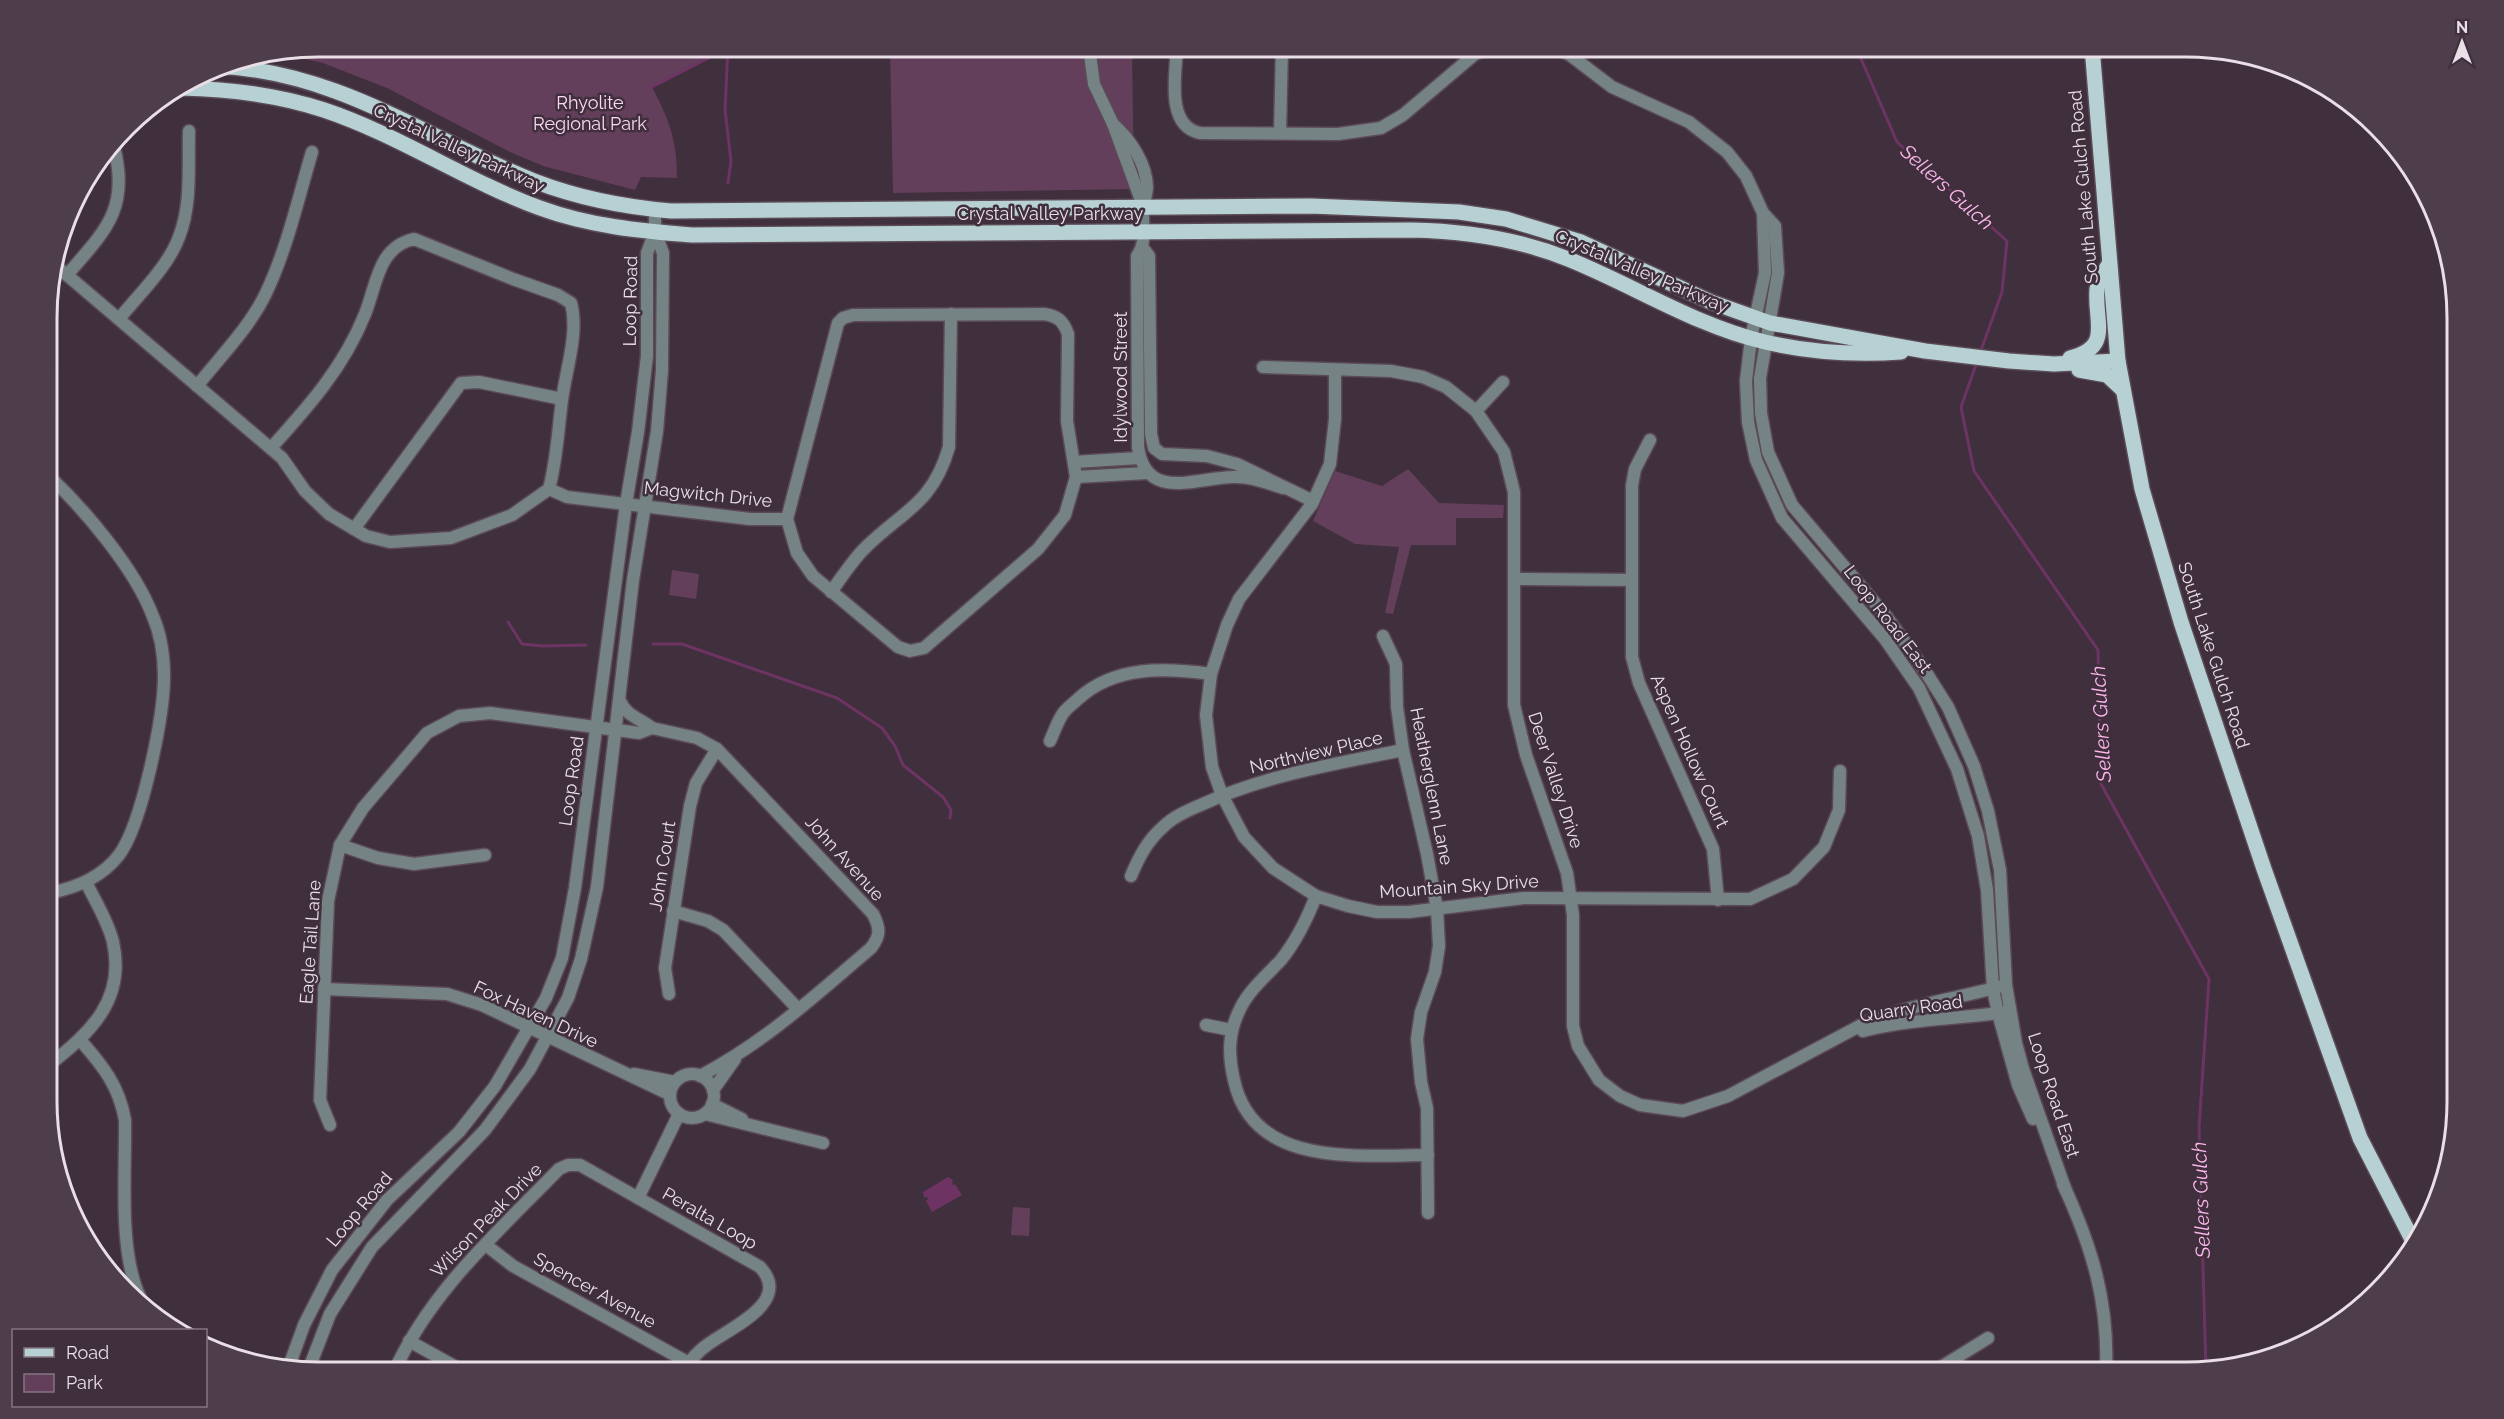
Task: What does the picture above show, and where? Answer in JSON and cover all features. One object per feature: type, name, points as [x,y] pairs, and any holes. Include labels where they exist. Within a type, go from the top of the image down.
[{"type":"main road","name":"South Lake Gulch Road","points":[[2093,57],[2118,361],[2142,489],[2181,622],[2264,869],[2360,1138],[2410,1235]]},
{"type":"main road","name":"Crystal Valley Parkway","points":[[241,69],[282,74],[334,88],[384,109],[534,181],[578,196],[655,210],[875,211],[1143,206],[1311,206],[1482,215],[1528,225],[1581,242],[1711,302],[1763,321],[1925,351],[2009,361],[2054,364],[2118,361]]},
{"type":"main road","name":"Crystal Valley Parkway","points":[[193,89],[250,93],[309,105],[366,127],[542,209],[593,223],[655,232],[704,235],[1412,230],[1490,237],[1566,258],[1704,321],[1758,340],[1853,352],[1925,351]]},
{"type":"main road","points":[[2054,364],[2086,354],[2095,346],[2099,337],[2097,288],[2109,264]]},
{"type":"main road","points":[[2054,364],[2065,370],[2098,372],[2123,390]]},
{"type":"street","name":"Idylwood Street","points":[[1090,57],[1094,84],[1113,124],[1128,138],[1136,153],[1147,187],[1143,206],[1143,248],[1149,256],[1150,434],[1154,447],[1162,454],[1207,456],[1237,464],[1313,501]]},
{"type":"street","points":[[1177,57],[1176,104],[1179,118],[1186,128],[1200,133],[1338,134],[1381,128],[1403,115],[1471,57]]},
{"type":"street","points":[[1280,133],[1282,57]]},
{"type":"street","name":"Loop Road East","points":[[1573,57],[1612,87],[1689,122],[1727,152],[1746,176],[1763,213],[1775,226],[1779,248],[1778,273],[1758,340],[1746,400],[1751,441],[1763,480],[1782,518],[1897,655],[1919,688],[1957,769],[1978,837],[1987,890],[1993,989],[2004,1012],[2018,1085],[2095,1260],[2103,1302],[2106,1362]]},
{"type":"street","points":[[119,319],[159,270],[179,238],[187,203],[189,131]]},
{"type":"street","points":[[197,386],[239,334],[266,294],[290,227],[312,152]]},
{"type":"street","points":[[67,275],[102,234],[114,214],[119,185],[115,154]]},
{"type":"street","points":[[655,210],[655,232]]},
{"type":"street","name":"Loop Road","points":[[291,1360],[312,1306],[332,1270],[387,1200],[459,1132],[495,1086],[530,1029],[546,998],[562,958],[575,888],[626,504],[638,432],[646,356],[647,253],[655,232]]},
{"type":"street","name":"Loop Road","points":[[312,1362],[330,1314],[372,1247],[485,1130],[530,1069],[568,998],[590,925],[662,370],[663,253],[655,232]]},
{"type":"street","points":[[61,270],[271,448],[321,506],[366,536],[390,542],[451,538],[512,515],[549,489],[555,467],[562,399],[575,318],[571,303],[558,295],[414,239],[400,242],[387,253],[364,316],[340,363],[318,396],[271,448]]},
{"type":"street","name":"Idylwood Street","points":[[1143,248],[1137,256],[1140,458],[1147,473],[1160,481],[1176,482],[1245,477],[1284,488]]},
{"type":"street","points":[[831,592],[862,552],[933,486],[943,468],[949,447],[951,314]]},
{"type":"street","points":[[1044,314],[1055,316],[1064,323],[1068,334],[1067,421],[1074,462],[1076,477],[1068,507],[1053,533],[924,648],[910,651],[898,647],[813,576],[797,554],[787,519],[838,323],[843,318],[853,315],[1044,314]]},
{"type":"street","name":"Loop Road East","points":[[1758,340],[1761,414],[1768,452],[1780,483],[1792,505],[1886,616],[1922,666],[1948,707],[1974,766],[1988,811],[2000,870],[2006,985],[2004,1012]]},
{"type":"street","name":"Deer Valley Drive","points":[[1263,367],[1391,371],[1423,377],[1446,387],[1476,411],[1494,434],[1511,471],[1514,492],[1516,718],[1526,755],[1567,873],[1571,897],[1572,1005],[1575,1036],[1587,1063],[1599,1080],[1620,1096],[1640,1106],[1664,1110],[1693,1109],[1728,1096],[1844,1036]]},
{"type":"street","name":"Mountain Sky Drive","points":[[1335,371],[1335,419],[1330,464],[1313,501],[1239,599],[1227,625],[1211,674],[1206,714],[1207,741],[1212,768],[1222,795],[1244,837],[1273,868],[1316,896],[1377,912],[1437,909],[1524,898],[1750,899],[1793,879],[1824,847],[1839,810],[1840,771]]},
{"type":"street","points":[[354,529],[461,383],[479,382],[562,399]]},
{"type":"street","points":[[1476,411],[1503,382]]},
{"type":"street","name":"Aspen Hollow Court","points":[[1650,440],[1635,469],[1632,485],[1631,649],[1639,683],[1713,849],[1718,900]]},
{"type":"street","points":[[1074,462],[1140,458]]},
{"type":"street","points":[[1076,477],[1147,473]]},
{"type":"street","points":[[57,486],[120,559],[139,586],[153,614],[160,642],[164,674],[157,730],[138,814],[130,837],[105,869],[86,882],[57,890]]},
{"type":"street","name":"Magwitch Drive","points":[[549,489],[567,496],[626,504],[750,519],[787,519]]},
{"type":"street","points":[[1515,579],[1632,580]]},
{"type":"street","name":"Heatherglenn Lane","points":[[1383,636],[1396,664],[1397,708],[1403,750],[1437,909],[1439,946],[1435,972],[1421,1012],[1417,1039],[1421,1082],[1427,1108],[1428,1213]]},
{"type":"street","points":[[1050,741],[1062,714],[1086,692],[1113,679],[1141,670],[1173,669],[1211,674]]},
{"type":"street","name":"John Avenue","points":[[620,701],[630,716],[642,720],[652,728],[697,738],[717,749],[865,906],[879,926],[878,938],[871,948],[735,1058],[700,1076]]},
{"type":"street","name":"Eagle Tail Lane","points":[[330,1125],[320,1100],[328,901],[340,844],[363,808],[427,732],[459,716],[490,713],[616,730]]},
{"type":"street","name":"John Avenue","points":[[616,730],[639,733],[652,728]]},
{"type":"street","name":"John Court","points":[[669,994],[665,968],[693,793],[704,769],[717,749]]},
{"type":"street","name":"Northview Place","points":[[1131,876],[1143,848],[1164,826],[1179,815],[1222,795],[1284,774],[1403,750]]},
{"type":"street","points":[[340,844],[378,858],[414,864],[485,855]]},
{"type":"street","points":[[57,1059],[81,1041],[101,1016],[110,996],[114,976],[112,941],[86,882]]},
{"type":"street","points":[[1316,896],[1299,935],[1241,1007],[1231,1030],[1231,1065],[1236,1087],[1246,1109],[1279,1140],[1302,1150],[1326,1155],[1428,1155]]},
{"type":"street","points":[[673,911],[689,914],[723,930],[798,1009]]},
{"type":"street","name":"Quarry Road","points":[[1844,1036],[1892,1013],[2006,985]]},
{"type":"street","name":"Fox Haven Drive","points":[[324,989],[447,994],[482,1005],[669,1094]]},
{"type":"street","name":"Quarry Road","points":[[1844,1036],[1881,1027],[2004,1012]]},
{"type":"street","points":[[1206,1025],[1231,1030]]},
{"type":"street","points":[[81,1041],[108,1072],[122,1102],[125,1120],[129,1262],[138,1290]]},
{"type":"street","name":"John Avenue","points":[[713,1090],[735,1058]]},
{"type":"street","name":"Fox Haven Drive","points":[[624,1073],[675,1082]]},
{"type":"street","points":[[709,1109],[713,1090],[700,1076],[684,1075],[675,1082],[669,1094],[673,1109],[679,1114],[692,1118],[709,1109],[764,1130],[823,1143]]},
{"type":"street","points":[[638,1198],[679,1114]]},
{"type":"street","name":"Wilson Peak Drive","points":[[399,1362],[409,1341],[447,1285],[560,1169],[568,1165],[580,1166],[638,1198]]},
{"type":"street","name":"Peralta Loop","points":[[638,1198],[760,1267],[767,1279],[769,1293],[764,1305],[708,1344],[691,1362]]},
{"type":"street","name":"Spencer Avenue","points":[[486,1245],[513,1266],[677,1362]]},
{"type":"street","points":[[1949,1362],[1988,1338]]},
{"type":"street","points":[[409,1341],[447,1362]]},
{"type":"green space","name":"Rhyolite Regional Park","points":[[712,57],[652,87],[671,130],[677,178],[641,177],[635,190],[543,166],[510,152],[387,88],[323,63],[300,58]]},
{"type":"green space","points":[[890,57],[1132,57],[1134,189],[893,193]]},
{"type":"green space","points":[[1408,469],[1439,503],[1504,505],[1503,518],[1456,518],[1456,545],[1411,545],[1393,614],[1385,613],[1399,547],[1355,544],[1313,521],[1335,471],[1382,486]]},
{"type":"green space","points":[[672,570],[699,574],[696,599],[669,595]]},
{"type":"green space","points":[[1013,1207],[1030,1208],[1029,1236],[1011,1235]]},
{"type":"shaded area","points":[[948,1177],[953,1180],[952,1185],[955,1184],[962,1195],[932,1212],[926,1201],[929,1198],[924,1197],[923,1192]]},
{"type":"waterway","points":[[652,87],[710,57]]},
{"type":"waterway","points":[[728,57],[725,110],[731,161],[728,183]]},
{"type":"waterway","name":"Sellers Gulch","points":[[1860,57],[1897,142],[2007,241],[2002,292],[1980,353]]},
{"type":"waterway","name":"Sellers Gulch","points":[[1977,362],[1961,407],[1974,471],[2098,650],[2101,784],[2209,979],[2199,1128],[2206,1361]]},
{"type":"waterway","points":[[508,622],[522,644],[586,645]]},
{"type":"waterway","points":[[653,644],[682,644],[837,698],[882,728],[895,746],[903,765],[943,797],[951,810],[950,818]]}]
